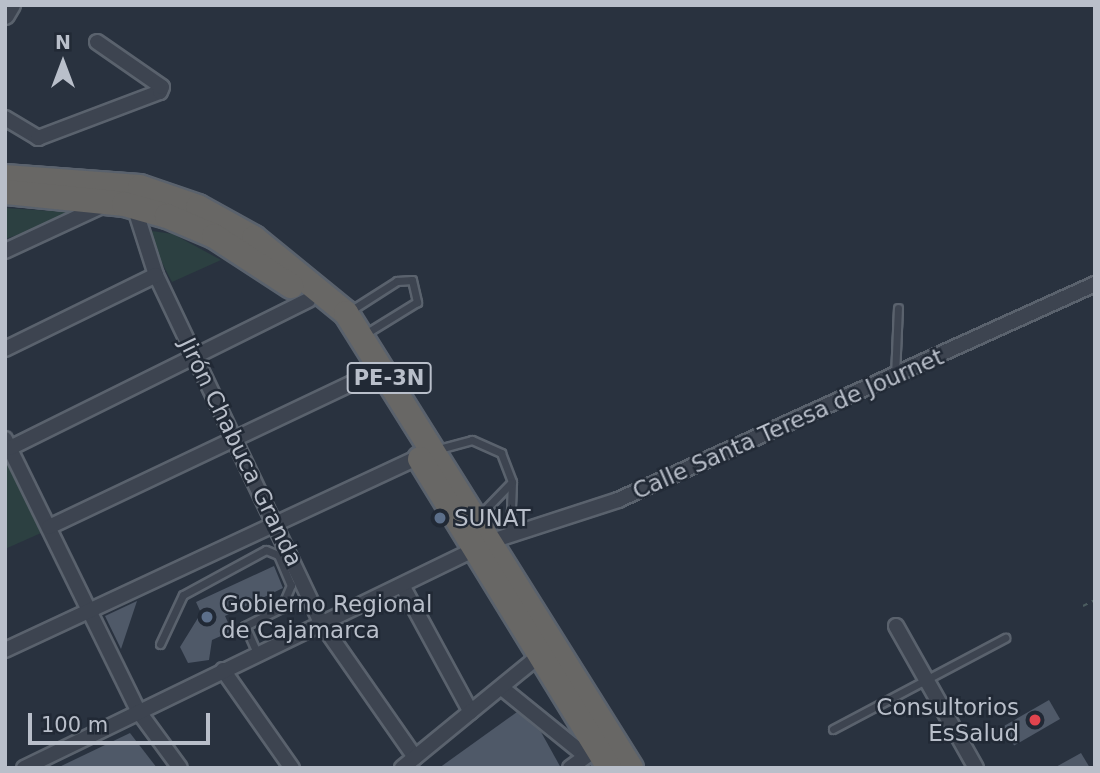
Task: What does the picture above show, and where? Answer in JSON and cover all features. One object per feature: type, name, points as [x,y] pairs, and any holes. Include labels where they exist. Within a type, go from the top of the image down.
[{"type":"highway","name":"PE-3N","points":[[5,177],[140,187],[198,207],[254,238],[346,313],[362,335],[427,454],[477,518],[492,542],[602,753]]},
{"type":"highway","name":"PE-3N","points":[[5,192],[134,206],[214,236],[308,300],[371,374],[492,542],[540,655],[602,753],[631,768]]},
{"type":"street","points":[[5,15],[11,5]]},
{"type":"street","points":[[5,118],[38,138],[160,92],[163,87],[97,42]]},
{"type":"street","points":[[5,251],[108,203]]},
{"type":"street","name":"Jirón Chabuca Granda","points":[[134,206],[156,275],[320,621],[415,757]]},
{"type":"street","points":[[5,349],[156,275]]},
{"type":"street","name":"Calle Santa Teresa de Journet","points":[[24,768],[320,621],[403,587],[492,542],[618,500],[1095,285]]},
{"type":"street","points":[[180,768],[139,712],[7,443],[196,359],[308,300]]},
{"type":"street","points":[[49,527],[371,374]]},
{"type":"street","points":[[5,650],[427,454]]},
{"type":"street","points":[[403,587],[471,712]]},
{"type":"street","points":[[896,626],[976,768]]},
{"type":"street","points":[[402,768],[540,655]]},
{"type":"street","points":[[223,670],[292,768]]},
{"type":"street","points":[[502,688],[602,753]]},
{"type":"street","points":[[570,768],[602,753]]},
{"type":"lane","points":[[346,313],[397,281],[412,280],[417,302],[362,335]]},
{"type":"lane","points":[[895,377],[898,308]]},
{"type":"lane","points":[[427,454],[461,440],[493,445],[512,482],[492,542]]},
{"type":"lane","points":[[477,518],[512,482]]},
{"type":"lane","points":[[160,644],[183,595],[266,550],[278,555],[291,585],[281,608],[245,626],[257,653]]},
{"type":"lane","points":[[833,729],[928,684],[1005,638]]},
{"type":"path","points":[[1083,606],[1095,600]]},
{"type":"green space","points":[[5,208],[83,213],[5,239]]},
{"type":"green space","points":[[145,230],[173,234],[221,260],[172,282]]},
{"type":"green space","points":[[9,463],[41,533],[5,549],[5,465]]},
{"type":"building","points":[[274,566],[283,588],[225,616],[232,631],[212,640],[209,660],[188,663],[180,647],[201,613],[196,602]]},
{"type":"building","points":[[137,601],[121,649],[105,616]]},
{"type":"building","points":[[1049,700],[1060,719],[1014,746],[1003,726]]},
{"type":"building","points":[[517,712],[541,732],[561,768],[439,768]]},
{"type":"building","points":[[130,733],[157,768],[57,768]]},
{"type":"building","points":[[1081,753],[1090,768],[1054,768]]},
{"type":"place","name":"SUNAT","points":[[440,518]]},
{"type":"place","name":"Gobierno Regional de Cajamarca","points":[[207,617]]},
{"type":"place","name":"Consultorios EsSalud","points":[[1035,720]]}]
